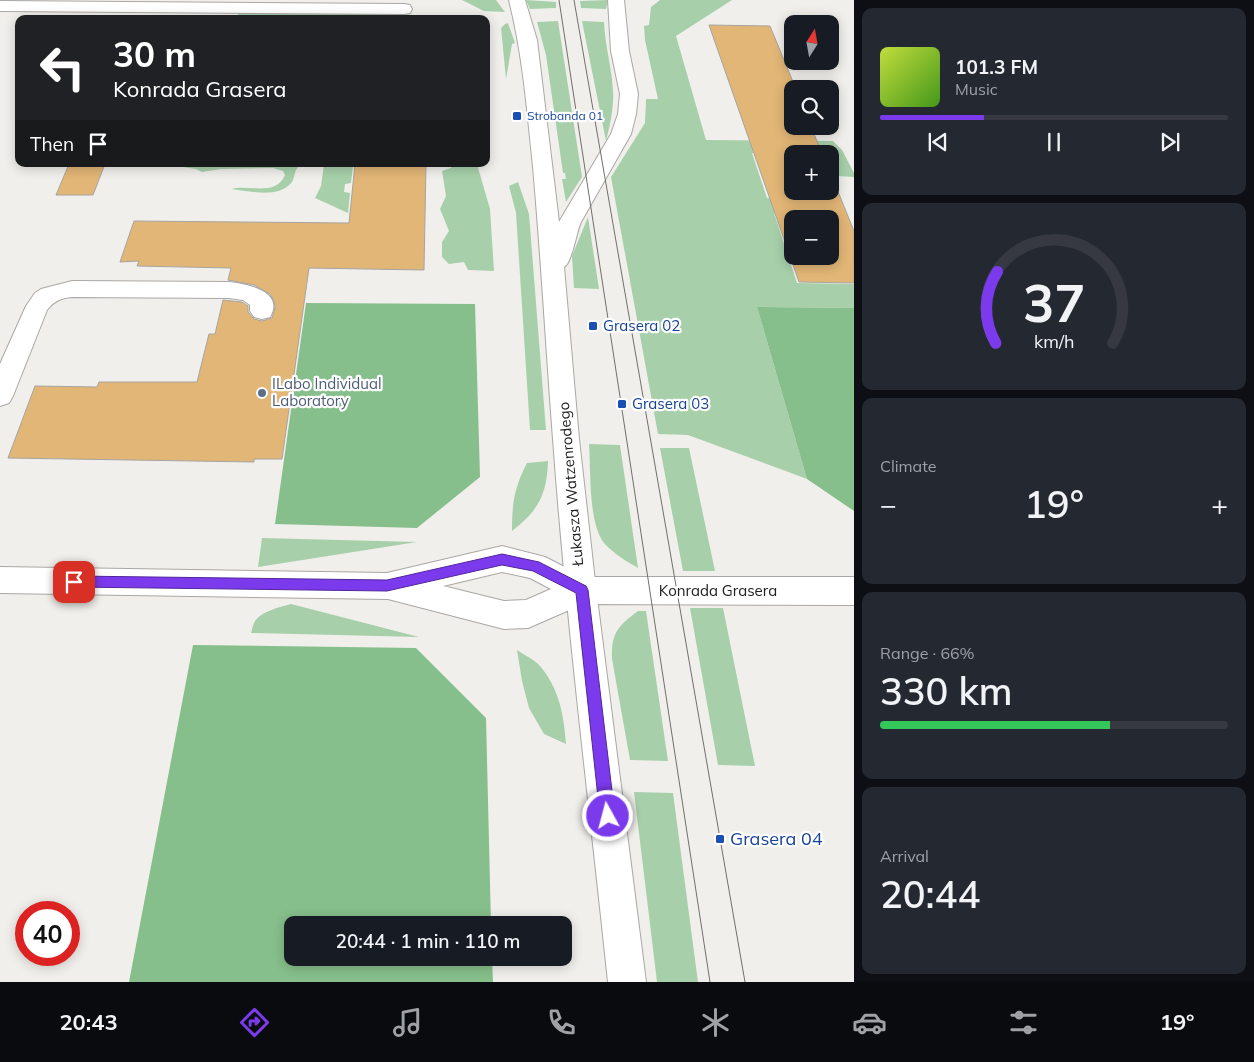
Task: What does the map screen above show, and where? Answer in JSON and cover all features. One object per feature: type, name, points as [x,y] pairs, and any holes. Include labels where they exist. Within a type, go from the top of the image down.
[{"type":"street","name":"Łukasza Watzenrodego","points":[[517,0],[528,40],[555,284],[566,439],[581,590],[627,982]]},
{"type":"street","name":"Łukasza Watzenrodego","points":[[555,284],[564,236],[579,204],[606,163],[621,134],[627,114],[629,94],[620,51],[616,0]]},
{"type":"street","points":[[0,6],[404,9]]},
{"type":"street","points":[[0,396],[36,306],[50,294],[60,290],[249,292],[257,296],[262,303],[262,310]]},
{"type":"street","name":"Konrada Grasera","points":[[387,586],[502,559],[535,566],[581,590]]},
{"type":"street","name":"Konrada Grasera","points":[[0,580],[387,586],[504,615],[528,614],[581,590],[854,590]]},
{"type":"green space","points":[[462,0],[496,0],[505,12],[484,11]]},
{"type":"green space","points":[[526,0],[556,2],[556,8],[530,9]]},
{"type":"green space","points":[[608,0],[606,9],[581,8],[580,1]]},
{"type":"green space","points":[[660,0],[732,0],[676,36],[706,140],[833,141],[837,145],[784,145],[784,153],[752,153],[767,198],[775,199],[781,212],[774,213],[784,243],[784,265],[791,265],[797,283],[854,284],[854,308],[757,307],[807,479],[688,435],[658,434],[611,177],[645,123],[646,99],[658,99],[645,40],[644,26],[649,25],[651,7]]},
{"type":"green space","points":[[238,12],[412,15],[238,15]]},
{"type":"green space","points":[[558,21],[582,177],[566,202],[562,179],[566,179],[565,173],[563,173],[546,55],[537,22]]},
{"type":"green space","points":[[582,21],[604,22],[613,97],[606,141]]},
{"type":"green space","points":[[508,23],[515,43],[512,44],[506,79],[501,28]]},
{"type":"green space","points":[[839,147],[854,173],[854,177],[839,176]]},
{"type":"green space","points":[[183,167],[298,167],[292,182],[286,187],[280,191],[263,193],[231,189],[268,188],[275,186],[281,182],[285,175],[283,171],[273,168],[221,169],[202,172]]},
{"type":"green space","points":[[324,167],[353,167],[351,183],[345,184],[344,192],[350,193],[348,213],[315,198],[321,186]]},
{"type":"green space","points":[[478,167],[490,209],[494,271],[468,270],[464,262],[449,264],[442,257],[442,242],[449,231],[440,209],[446,196],[442,171],[451,168]]},
{"type":"green space","points":[[518,182],[529,214],[546,430],[530,430],[516,213],[509,186]]},
{"type":"green space","points":[[588,217],[599,289],[574,288],[572,256]]},
{"type":"green space","points":[[306,303],[475,304],[480,477],[417,528],[275,524]]},
{"type":"green space","points":[[757,307],[854,308],[854,511],[807,479]]},
{"type":"green space","points":[[589,444],[620,445],[638,568],[612,551],[599,534],[593,510]]},
{"type":"green space","points":[[660,448],[689,448],[715,571],[683,571]]},
{"type":"green space","points":[[548,461],[546,483],[535,509],[512,531],[515,496],[519,480],[527,463]]},
{"type":"green space","points":[[262,538],[417,542],[258,567]]},
{"type":"green space","points":[[291,604],[419,637],[251,633],[255,621],[262,615]]},
{"type":"green space","points":[[690,608],[723,608],[755,766],[718,765]]},
{"type":"green space","points":[[638,611],[646,611],[668,761],[630,760],[612,650],[617,631],[625,621]]},
{"type":"green space","points":[[193,645],[416,648],[486,718],[491,916],[284,916],[284,966],[492,966],[493,982],[129,982]]},
{"type":"green space","points":[[517,650],[538,664],[552,683],[562,712],[566,744],[544,734],[529,708]]},
{"type":"green space","points":[[634,792],[673,793],[698,982],[657,982]]},
{"type":"building","points":[[709,25],[770,26],[784,60],[784,70],[788,70],[792,80],[784,80],[784,135],[815,135],[818,145],[784,145],[784,200],[839,200],[839,194],[854,231],[854,283],[799,282],[793,265],[839,265],[839,210],[784,210],[784,239]]},
{"type":"building","points":[[68,167],[104,167],[93,195],[56,195]]},
{"type":"building","points":[[355,167],[426,167],[424,270],[309,268],[282,459],[254,459],[254,462],[8,458],[35,386],[97,387],[99,382],[197,382],[209,334],[215,334],[223,300],[242,302],[248,306],[248,312],[254,319],[262,321],[272,318],[275,308],[270,294],[254,285],[228,280],[231,268],[137,266],[139,261],[120,262],[134,221],[349,223]]},
{"type":"tram line","points":[[559,0],[710,982]]},
{"type":"tram line","points":[[574,0],[745,982]]},
{"type":"place","name":"Strobanda 01","points":[[517,116]]},
{"type":"place","name":"Grasera 02","points":[[593,326]]},
{"type":"place","name":"ILabo Individual Laboratory","points":[[262,393]]},
{"type":"place","name":"Grasera 03","points":[[622,404]]},
{"type":"place","name":"Grasera 04","points":[[720,839]]},
{"type":"route","points":[[74,582],[387,586],[502,559],[535,566],[581,590],[608,816]]}]
